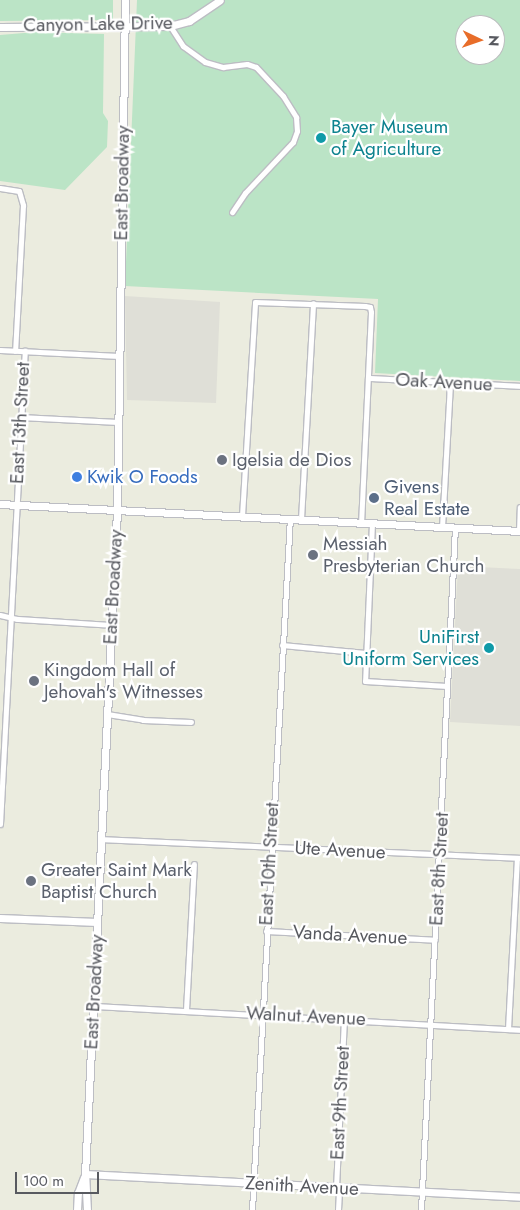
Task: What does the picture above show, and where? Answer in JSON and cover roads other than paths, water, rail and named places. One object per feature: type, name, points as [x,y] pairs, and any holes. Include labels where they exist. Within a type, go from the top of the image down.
[{"type":"main road","name":"East Broadway","points":[[87,1210],[85,1174],[117,511],[125,0]]},
{"type":"main road","name":"Canyon Lake Drive","points":[[0,27],[170,26],[188,22],[220,0]]},
{"type":"main road","points":[[0,504],[519,531]]},
{"type":"main road","points":[[0,918],[97,922]]},
{"type":"main road","name":"East Broadway","points":[[77,1210],[78,1193],[85,1174]]},
{"type":"main road","name":"Zenith Avenue","points":[[85,1174],[520,1197]]},
{"type":"street","points":[[170,26],[183,46],[205,62],[222,67],[247,64],[256,67],[283,96],[296,117],[297,131],[293,142],[245,193],[232,212]]},
{"type":"street","name":"East 13th Street","points":[[0,188],[20,193],[23,205],[15,351]]},
{"type":"street","points":[[242,516],[255,302],[313,303],[370,307],[361,522]]},
{"type":"street","points":[[301,519],[313,303]]},
{"type":"street","points":[[0,350],[119,356]]},
{"type":"street","name":"East 13th Street","points":[[0,824],[20,417],[25,352]]},
{"type":"street","name":"Oak Avenue","points":[[368,378],[520,386]]},
{"type":"street","points":[[442,527],[450,382]]},
{"type":"street","points":[[20,417],[118,422]]},
{"type":"street","points":[[519,531],[520,507]]},
{"type":"street","name":"East 10th Street","points":[[252,1210],[270,846],[290,518]]},
{"type":"street","points":[[372,523],[365,681],[447,686]]},
{"type":"street","name":"East 8th Street","points":[[422,1210],[455,528]]},
{"type":"street","points":[[0,615],[112,624]]},
{"type":"street","points":[[282,645],[366,652]]},
{"type":"street","points":[[107,714],[143,720],[192,722]]},
{"type":"street","name":"Ute Avenue","points":[[101,839],[519,858]]},
{"type":"street","points":[[508,1029],[519,858]]},
{"type":"street","points":[[186,1010],[194,864]]},
{"type":"street","name":"Vanda Avenue","points":[[266,931],[435,940]]},
{"type":"street","name":"Walnut Avenue","points":[[93,1006],[344,1018],[520,1030]]},
{"type":"street","name":"East 9th Street","points":[[338,1210],[337,1188],[344,1018]]},
{"type":"place","name":"Bayer Museum of Agriculture","points":[[321,138]]},
{"type":"place","name":"Igelsia de Dios","points":[[222,460]]},
{"type":"place","name":"Kwik O Foods","points":[[77,477]]},
{"type":"place","name":"Givens Real Estate","points":[[374,498]]},
{"type":"place","name":"Messiah Presbyterian Church","points":[[313,555]]},
{"type":"place","name":"UniFirst Uniform Services","points":[[489,648]]},
{"type":"place","name":"Kingdom Hall of Jehovah's Witnesses","points":[[34,681]]},
{"type":"place","name":"Greater Saint Mark Baptist Church","points":[[31,881]]}]
